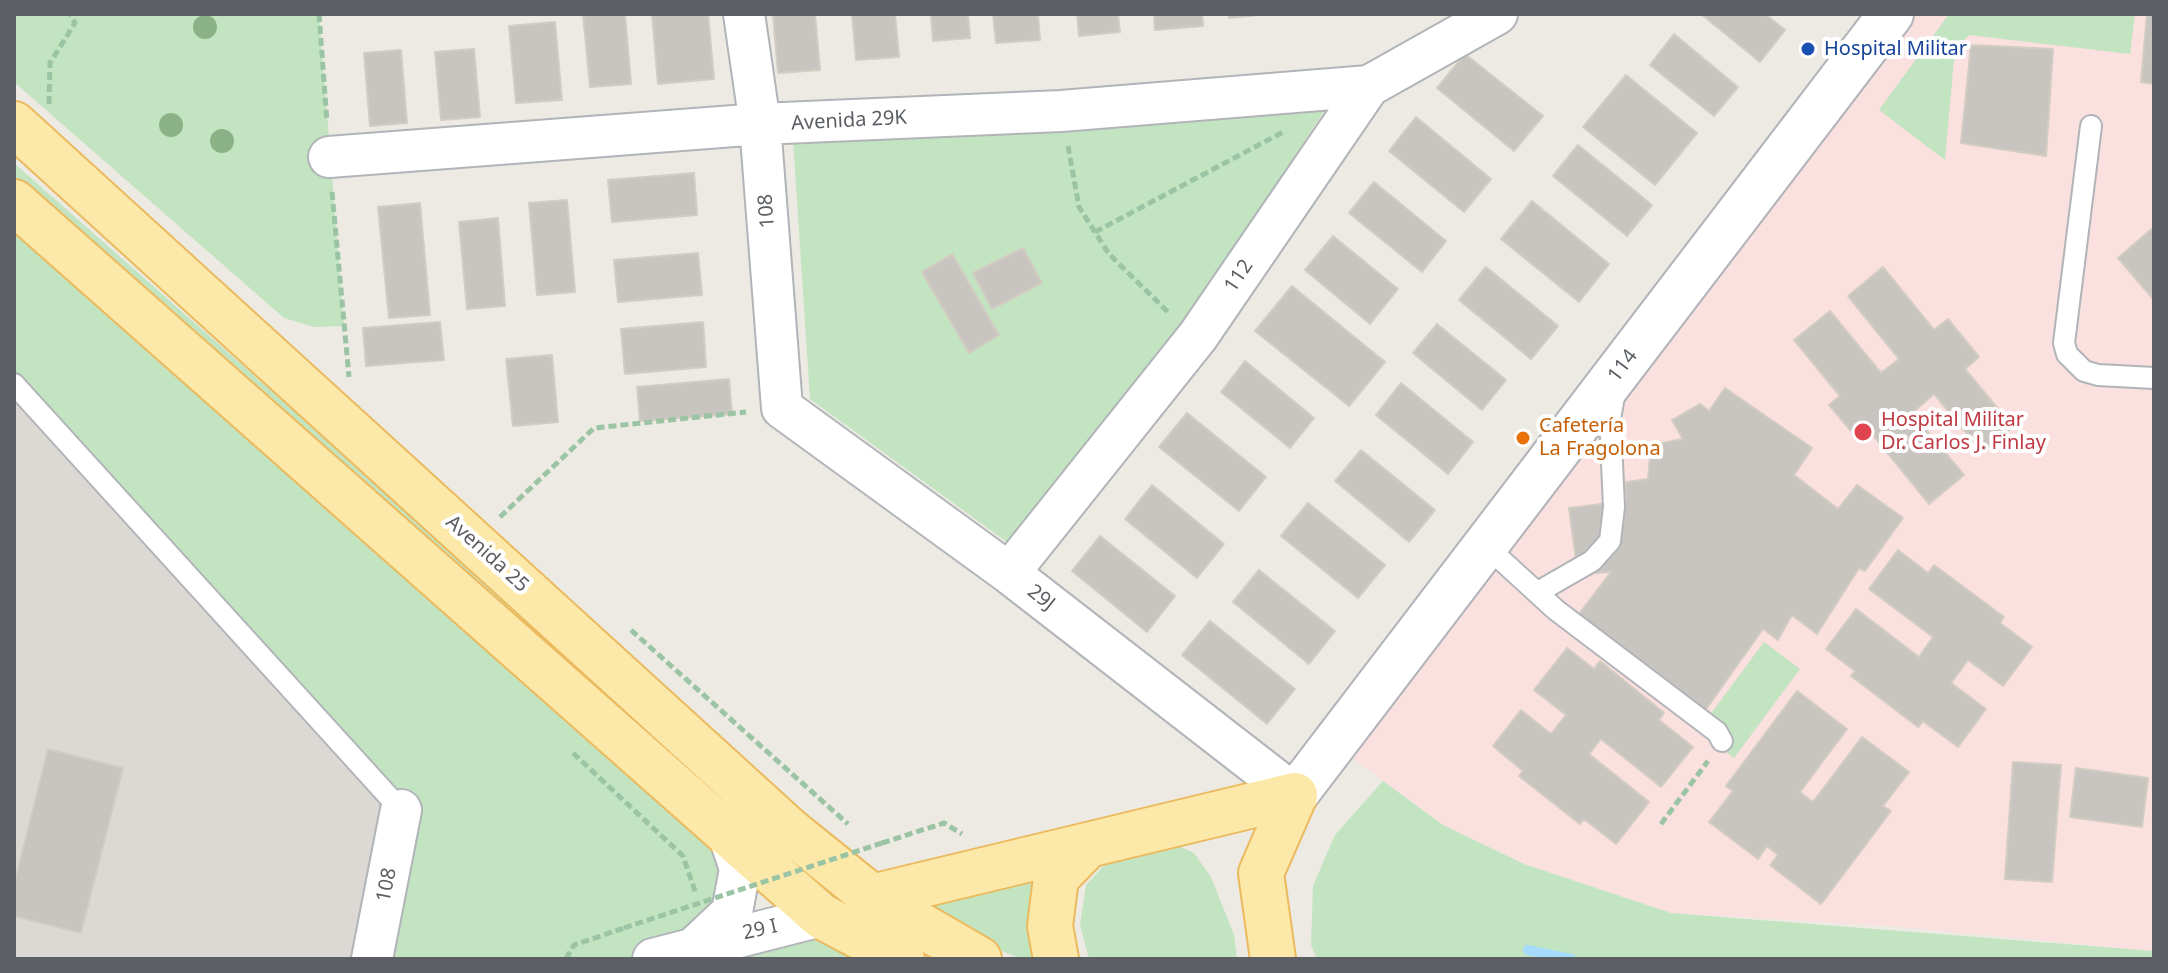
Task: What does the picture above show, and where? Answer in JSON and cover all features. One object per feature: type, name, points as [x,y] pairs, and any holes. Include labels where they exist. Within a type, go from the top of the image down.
[{"type":"main road","name":"114","points":[[1295,795],[1891,14]]},
{"type":"main road","name":"Avenida 25","points":[[31,119],[354,434],[789,830],[872,897],[979,959]]},
{"type":"main road","points":[[14,202],[821,916],[902,959]]},
{"type":"main road","points":[[872,897],[1295,795]]},
{"type":"main road","points":[[1261,873],[1295,795]]},
{"type":"main road","points":[[1176,823],[1219,831],[1243,848],[1261,873],[1273,959]]},
{"type":"main road","points":[[1056,959],[1050,926],[1056,878],[1088,845]]},
{"type":"street","name":"108","points":[[744,14],[760,124],[782,408]]},
{"type":"street","name":"112","points":[[1009,573],[1198,336],[1369,86],[1497,14]]},
{"type":"street","name":"Avenida 29K","points":[[329,157],[760,124],[1061,111],[1369,86]]},
{"type":"street","name":"29J","points":[[782,408],[1009,573],[1295,795]]},
{"type":"street","name":"108","points":[[372,959],[401,810]]},
{"type":"street","points":[[697,945],[732,912],[740,869],[728,833]]},
{"type":"street","name":"29 I","points":[[653,959],[697,945],[821,916]]},
{"type":"lane","points":[[2091,126],[2064,343],[2067,354],[2084,371],[2098,375],[2154,378]]},
{"type":"lane","points":[[1538,592],[1592,561],[1610,541],[1614,507],[1610,419],[1619,371]]},
{"type":"lane","points":[[14,384],[401,810]]},
{"type":"lane","points":[[1486,546],[1556,610],[1717,732],[1722,741]]},
{"type":"path","points":[[31,119],[50,63],[75,23],[70,14]]},
{"type":"path","points":[[319,14],[354,434]]},
{"type":"path","points":[[1061,111],[1079,207],[1109,254],[1158,305],[1198,336]]},
{"type":"path","points":[[1095,232],[1297,125]]},
{"type":"path","points":[[474,543],[594,428],[782,408]]},
{"type":"path","points":[[1661,824],[1722,741]]},
{"type":"path","points":[[566,959],[574,945],[944,823]]},
{"type":"shaded area","name":"Hospital Militar Dr. Carlos J. Finlay","points":[[1889,14],[2154,14],[2154,951],[1890,926],[1671,913],[1524,864],[1443,825],[1331,742]]},
{"type":"shaded area","points":[[14,384],[401,810],[372,959],[14,959]]},
{"type":"green space","points":[[14,14],[319,14],[344,326],[314,327],[284,318],[14,82]]},
{"type":"green space","points":[[1949,14],[2135,14],[2130,54],[1969,35],[1955,49],[1945,160],[1879,110]]},
{"type":"green space","points":[[1324,111],[1193,311],[1011,545],[810,399],[793,140],[1079,129]]},
{"type":"green space","points":[[14,163],[837,891],[872,917],[831,899],[14,178]]},
{"type":"green space","points":[[14,202],[740,869],[699,943],[821,916],[902,959],[372,959],[401,810],[14,384]]},
{"type":"green space","points":[[1764,642],[1800,669],[1734,758],[1698,731]]},
{"type":"green space","points":[[1383,781],[1443,825],[1524,864],[1671,913],[2154,951],[2154,959],[1317,959],[1311,945],[1313,886],[1335,835]]},
{"type":"green space","points":[[1172,843],[1194,853],[1211,877],[1234,935],[1237,959],[1089,959],[1080,925],[1086,885],[1110,859]]},
{"type":"green space","points":[[1041,870],[1044,959],[1021,959],[986,944],[911,900]]},
{"type":"building","points":[[583,14],[625,14],[631,84],[590,87]]},
{"type":"building","points":[[652,14],[708,14],[714,79],[658,84]]},
{"type":"building","points":[[773,14],[815,14],[820,70],[778,73]]},
{"type":"building","points":[[852,14],[895,14],[899,57],[856,60]]},
{"type":"building","points":[[931,14],[968,14],[970,38],[933,41]]},
{"type":"building","points":[[993,14],[1038,14],[1040,40],[996,43]]},
{"type":"building","points":[[1077,14],[1118,14],[1120,32],[1079,36]]},
{"type":"building","points":[[1154,14],[1202,14],[1203,26],[1155,30]]},
{"type":"building","points":[[1229,14],[1268,14],[1229,18]]},
{"type":"building","points":[[1701,14],[1765,14],[1785,30],[1760,62]]},
{"type":"building","points":[[2147,14],[2154,14],[2154,84],[2141,82]]},
{"type":"building","points":[[555,22],[562,100],[516,103],[509,26]]},
{"type":"building","points":[[1674,34],[1738,87],[1714,116],[1650,65]]},
{"type":"building","points":[[1971,45],[2053,49],[2046,156],[1961,143]]},
{"type":"building","points":[[474,49],[480,117],[441,120],[435,52]]},
{"type":"building","points":[[401,50],[407,123],[370,126],[364,53]]},
{"type":"building","points":[[1465,54],[1543,116],[1514,151],[1437,88]]},
{"type":"building","points":[[1626,75],[1697,133],[1655,185],[1583,127]]},
{"type":"building","points":[[1416,117],[1491,179],[1464,212],[1389,151]]},
{"type":"building","points":[[1578,145],[1652,205],[1627,236],[1553,176]]},
{"type":"building","points":[[694,173],[697,215],[612,222],[608,180]]},
{"type":"building","points":[[1374,182],[1446,241],[1422,272],[1349,213]]},
{"type":"building","points":[[567,200],[575,292],[537,295],[529,203]]},
{"type":"building","points":[[1532,201],[1609,264],[1579,302],[1501,239]]},
{"type":"building","points":[[420,203],[430,315],[389,318],[378,207]]},
{"type":"building","points":[[498,218],[505,306],[467,309],[459,222]]},
{"type":"building","points":[[2154,227],[2154,300],[2118,258]]},
{"type":"building","points":[[1333,236],[1398,289],[1370,324],[1305,270]]},
{"type":"building","points":[[1023,248],[1042,283],[992,309],[973,273]]},
{"type":"building","points":[[698,253],[702,295],[618,302],[614,260]]},
{"type":"building","points":[[952,254],[999,335],[969,353],[922,272]]},
{"type":"building","points":[[1486,267],[1558,326],[1531,359],[1459,300]]},
{"type":"building","points":[[1883,267],[1934,330],[1948,319],[1979,357],[1965,369],[2013,427],[1982,452],[1934,394],[1912,413],[1964,475],[1929,504],[1869,430],[1858,439],[1829,405],[1840,396],[1794,340],[1830,311],[1881,373],[1899,359],[1848,296]]},
{"type":"building","points":[[1292,286],[1385,362],[1349,406],[1255,331]]},
{"type":"building","points":[[440,322],[444,360],[366,366],[363,328]]},
{"type":"building","points":[[703,322],[706,367],[625,374],[621,329]]},
{"type":"building","points":[[1437,324],[1506,380],[1482,410],[1413,353]]},
{"type":"building","points":[[552,355],[558,422],[513,426],[506,359]]},
{"type":"building","points":[[1245,361],[1314,418],[1290,448],[1221,392]]},
{"type":"building","points":[[729,379],[732,414],[640,421],[637,387]]},
{"type":"building","points":[[1401,383],[1473,442],[1448,474],[1376,415]]},
{"type":"building","points":[[1725,388],[1812,448],[1794,475],[1838,509],[1857,485],[1903,518],[1865,571],[1859,568],[1817,634],[1792,615],[1778,640],[1763,629],[1704,712],[1579,614],[1611,572],[1578,574],[1569,508],[1626,501],[1626,482],[1648,479],[1651,445],[1683,439],[1672,420],[1700,404],[1709,411]]},
{"type":"building","points":[[1187,413],[1266,477],[1239,511],[1159,447]]},
{"type":"building","points":[[1361,450],[1435,510],[1409,542],[1335,481]]},
{"type":"building","points":[[1152,485],[1224,544],[1197,578],[1125,519]]},
{"type":"building","points":[[1308,503],[1385,565],[1358,598],[1281,536]]},
{"type":"building","points":[[1100,536],[1175,596],[1147,632],[1072,571]]},
{"type":"building","points":[[1898,550],[1928,573],[1934,565],[2004,617],[2000,623],[2032,647],[2003,686],[1968,660],[1951,683],[1986,709],[1958,747],[1923,721],[1918,727],[1851,676],[1855,671],[1826,649],[1856,609],[1919,657],[1933,637],[1869,589]]},
{"type":"building","points":[[1259,570],[1335,631],[1309,664],[1233,602]]},
{"type":"building","points":[[1210,621],[1295,689],[1267,724],[1182,655]]},
{"type":"building","points":[[1567,648],[1594,669],[1600,661],[1664,713],[1659,720],[1693,747],[1661,787],[1601,739],[1589,754],[1649,802],[1616,844],[1584,819],[1580,824],[1519,776],[1523,771],[1493,746],[1521,710],[1551,734],[1566,715],[1534,690]]},
{"type":"building","points":[[1797,691],[1847,729],[1800,792],[1813,802],[1862,737],[1909,772],[1883,806],[1891,811],[1821,904],[1770,865],[1778,855],[1767,846],[1758,859],[1709,822],[1733,791],[1726,786]]},
{"type":"building","points":[[48,749],[123,768],[81,933],[14,916],[14,885]]},
{"type":"building","points":[[2013,762],[2061,765],[2052,882],[2005,879]]},
{"type":"building","points":[[2076,768],[2148,778],[2142,827],[2070,817]]},
{"type":"waterway","points":[[1528,950],[1571,959]]},
{"type":"place","name":"Hospital Militar","points":[[1808,49]]},
{"type":"place","name":"Hospital Militar Dr. Carlos J. Finlay","points":[[1863,432]]},
{"type":"place","name":"Cafetería La Fragolona","points":[[1523,438]]}]
